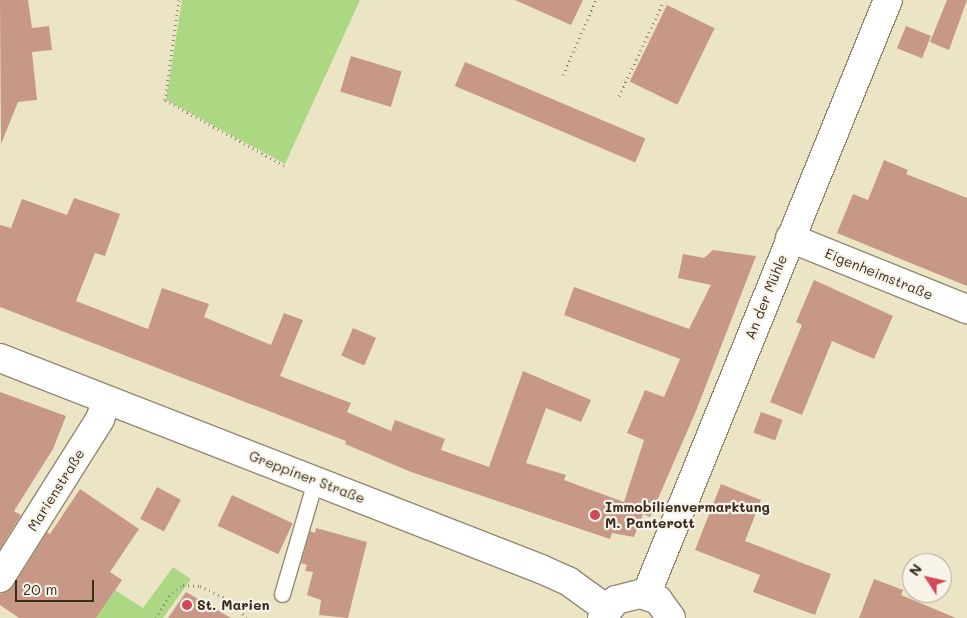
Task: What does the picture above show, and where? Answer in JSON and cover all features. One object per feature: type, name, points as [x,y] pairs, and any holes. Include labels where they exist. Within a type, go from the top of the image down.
[{"type":"street","name":"An der Mühle","points":[[646,594],[888,0]]},
{"type":"street","name":"Eigenheimstraße","points":[[790,238],[967,309]]},
{"type":"street","name":"Greppiner Straße","points":[[0,358],[541,569],[568,582],[605,613]]},
{"type":"street","name":"Marienstraße","points":[[0,578],[100,419],[107,400]]},
{"type":"street","points":[[605,613],[621,596],[646,594],[664,605],[671,618]]},
{"type":"lane","points":[[282,594],[315,481]]},
{"type":"path","points":[[179,0],[165,100],[285,166]]},
{"type":"path","points":[[563,74],[596,0]]},
{"type":"path","points":[[619,96],[663,3]]},
{"type":"path","points":[[156,618],[170,596],[183,585],[200,586],[233,602],[246,618]]},
{"type":"green space","points":[[182,0],[360,0],[285,164],[166,100]]},
{"type":"green space","points":[[173,567],[191,579],[163,618],[96,618],[115,590],[143,608]]},
{"type":"building","points":[[0,0],[28,0],[32,28],[49,26],[52,50],[32,52],[37,100],[18,102],[1,144]]},
{"type":"building","points":[[515,0],[583,0],[571,25]]},
{"type":"building","points":[[947,0],[967,0],[949,50],[930,42]]},
{"type":"building","points":[[667,5],[715,28],[677,105],[630,81]]},
{"type":"building","points":[[906,26],[931,36],[922,58],[897,48]]},
{"type":"building","points":[[351,56],[402,71],[391,107],[340,91]]},
{"type":"building","points":[[465,62],[645,139],[635,163],[455,86]]},
{"type":"building","points":[[884,160],[908,170],[906,174],[967,198],[967,286],[837,233],[853,194],[868,200]]},
{"type":"building","points":[[74,198],[120,214],[105,256],[95,253],[76,301],[148,329],[162,288],[209,304],[204,317],[271,345],[284,313],[303,320],[280,376],[351,403],[347,412],[391,431],[395,420],[445,439],[441,450],[489,467],[523,371],[591,400],[581,422],[546,408],[526,463],[566,475],[564,480],[624,502],[644,440],[627,433],[645,390],[664,397],[680,359],[564,315],[574,287],[689,329],[711,285],[678,278],[683,254],[704,258],[713,250],[756,256],[696,411],[650,517],[643,514],[634,537],[612,533],[610,539],[411,472],[345,444],[346,441],[0,307],[0,225],[11,228],[22,199],[67,215]]},
{"type":"building","points":[[814,280],[893,316],[874,359],[832,341],[802,415],[770,402],[802,325],[796,322]]},
{"type":"building","points":[[353,328],[376,338],[364,365],[341,356]]},
{"type":"building","points":[[0,392],[66,416],[53,449],[14,511],[21,515],[0,549]]},
{"type":"building","points":[[761,412],[783,420],[775,441],[753,433]]},
{"type":"building","points":[[721,484],[761,500],[745,541],[831,574],[815,615],[753,592],[760,575],[695,550]]},
{"type":"building","points":[[157,487],[181,500],[164,531],[140,519]]},
{"type":"building","points":[[80,489],[139,529],[110,572],[122,580],[96,618],[19,618],[0,605],[0,594],[13,586],[47,532],[50,534]]},
{"type":"building","points":[[232,495],[293,523],[278,554],[218,526]]},
{"type":"building","points":[[316,528],[367,542],[348,618],[319,615],[321,600],[307,595],[313,572],[305,571],[307,565],[301,563],[310,531],[315,533]]},
{"type":"building","points":[[874,579],[902,590],[902,603],[920,603],[956,618],[859,618]]},
{"type":"building","name":"St. Marien","points":[[186,592],[231,618],[168,618]]},
{"type":"place","name":"Immobilienvermarktung M. Panterott","points":[[595,515]]},
{"type":"place","name":"St. Marien","points":[[187,605]]}]
